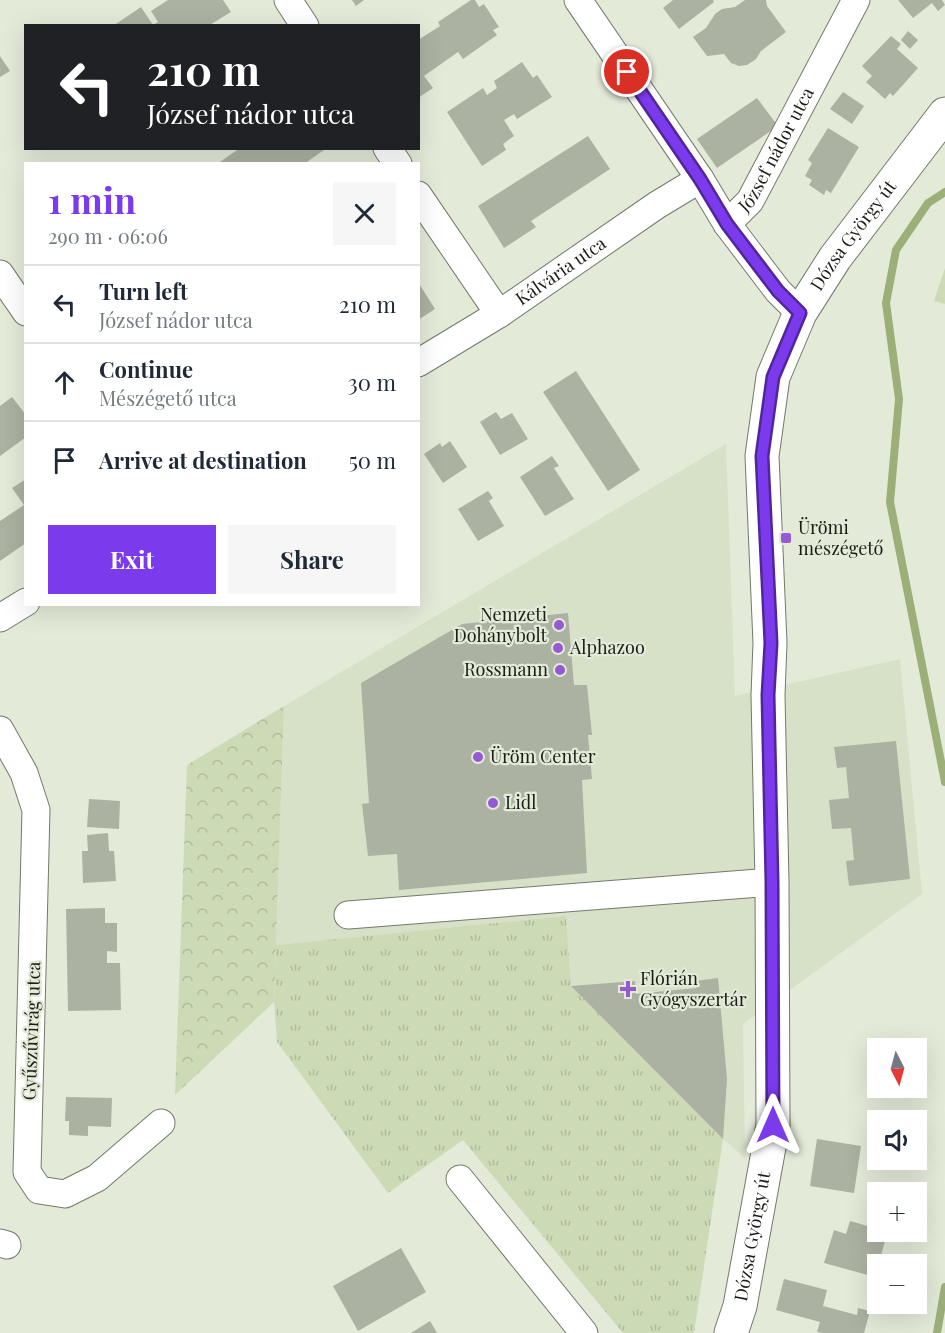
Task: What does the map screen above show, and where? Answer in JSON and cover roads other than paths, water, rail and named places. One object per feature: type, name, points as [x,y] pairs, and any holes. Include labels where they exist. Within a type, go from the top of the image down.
[{"type":"main road","name":"Dózsa György út","points":[[731,1333],[740,1305],[773,1125],[772,882],[768,695],[771,643],[762,456],[773,377],[800,313],[835,258],[945,114]]},
{"type":"street","points":[[288,0],[304,24]]},
{"type":"street","points":[[578,0],[700,179],[727,224]]},
{"type":"street","name":"József nádor utca","points":[[800,313],[778,291],[727,224],[750,201],[855,0]]},
{"type":"street","name":"Kálvária utca","points":[[420,362],[499,314],[657,205],[700,179]]},
{"type":"street","points":[[420,198],[499,314]]},
{"type":"street","points":[[0,274],[24,309]]},
{"type":"street","points":[[0,618],[24,603]]},
{"type":"street","name":"Gyűszűvirág utca","points":[[0,730],[24,773],[36,810],[27,1172],[39,1190],[65,1194],[96,1178],[161,1123]]},
{"type":"street","points":[[348,915],[772,882]]},
{"type":"street","points":[[460,1179],[584,1333]]},
{"type":"waterway","points":[[945,192],[928,203],[896,250],[886,303],[899,399],[890,502],[945,782]]},
{"type":"waterway","points":[[937,1333],[945,1287]]},
{"type":"place","name":"Ürömi mészégető","points":[[786,538]]},
{"type":"place","name":"Nemzeti Dohánybolt","points":[[559,625]]},
{"type":"place","name":"Alphazoo","points":[[558,648]]},
{"type":"place","name":"Rossmann","points":[[560,670]]},
{"type":"place","name":"Üröm Center","points":[[478,757]]},
{"type":"place","name":"Lidl","points":[[493,803]]},
{"type":"place","name":"Flórián Gyógyszertár","points":[[628,989]]}]
